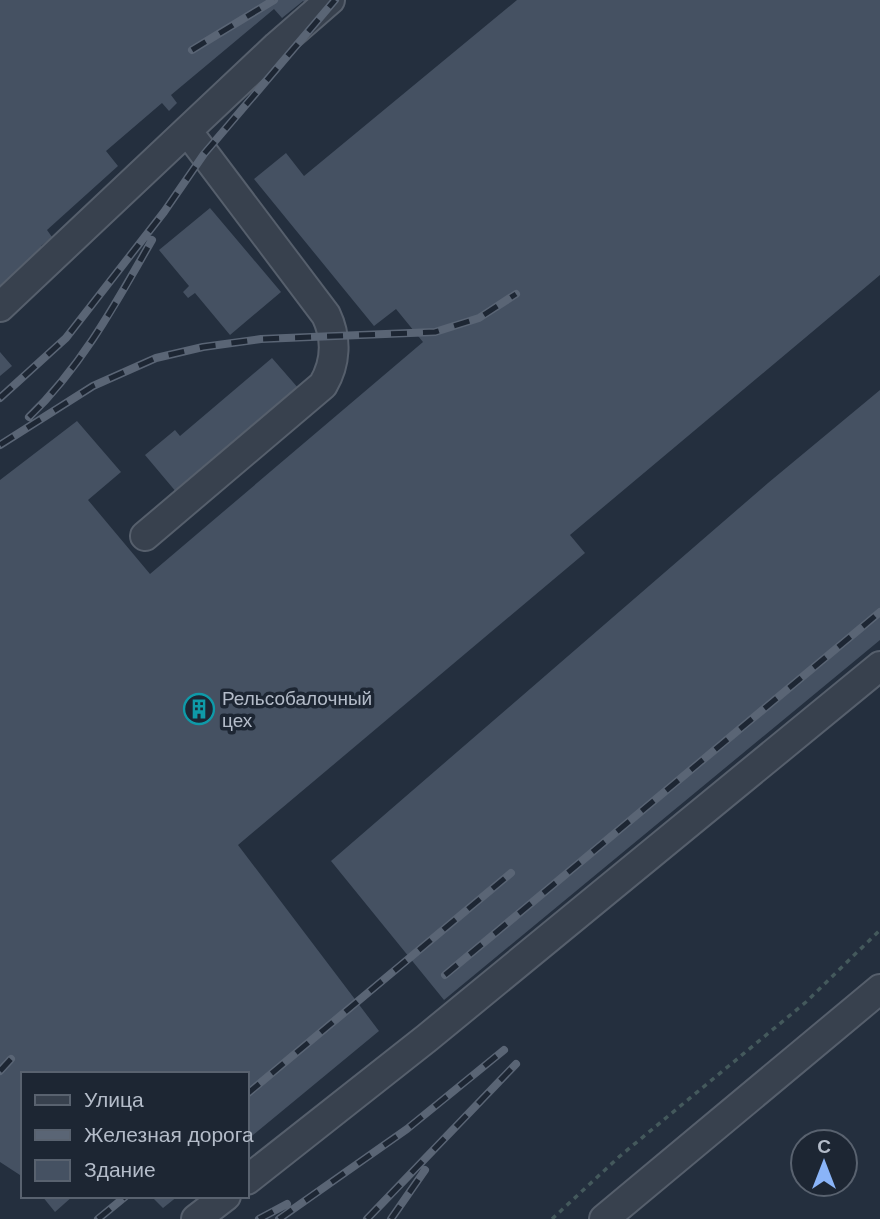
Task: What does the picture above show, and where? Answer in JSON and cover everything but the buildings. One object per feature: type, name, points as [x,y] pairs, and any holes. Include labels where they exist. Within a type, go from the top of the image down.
[{"type":"lane","points":[[0,307],[277,46],[330,0]]},
{"type":"lane","points":[[145,536],[323,385],[333,362],[333,336],[326,314],[188,132]]},
{"type":"lane","points":[[248,1179],[427,1038],[880,666]]},
{"type":"lane","points":[[604,1219],[880,989]]},
{"type":"lane","points":[[196,1219],[223,1198]]},
{"type":"path","points":[[552,1219],[620,1156],[806,1002],[880,930]]},
{"type":"railway","points":[[192,50],[274,0]]},
{"type":"railway","points":[[0,398],[66,338],[164,212],[204,154],[335,0]]},
{"type":"railway","points":[[29,417],[66,377],[82,355],[152,240]]},
{"type":"railway","points":[[0,445],[93,386],[156,358],[203,347],[261,339],[435,332],[479,318],[516,294]]},
{"type":"railway","points":[[445,975],[880,612]]},
{"type":"railway","points":[[248,1093],[511,873]]},
{"type":"railway","points":[[279,1219],[407,1129],[504,1050]]},
{"type":"railway","points":[[0,1071],[11,1059]]},
{"type":"railway","points":[[367,1219],[516,1064]]},
{"type":"railway","points":[[391,1219],[425,1170]]},
{"type":"railway","points":[[98,1219],[124,1198]]},
{"type":"railway","points":[[259,1219],[287,1204]]},
{"type":"place","name":"Рельсобалочный цех","points":[[199,709]]}]
